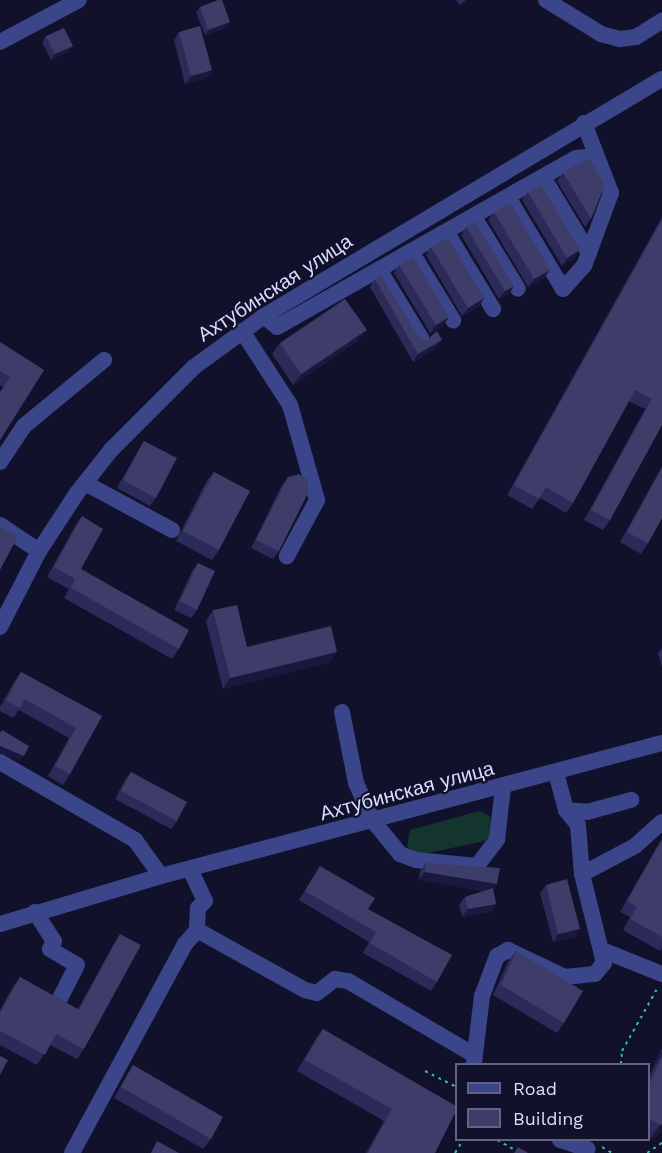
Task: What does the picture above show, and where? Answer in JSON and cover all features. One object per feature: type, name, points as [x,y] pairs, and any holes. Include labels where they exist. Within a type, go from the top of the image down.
[{"type":"street","points":[[0,42],[79,0]]},
{"type":"street","points":[[546,0],[601,34],[620,39],[636,37],[662,21]]},
{"type":"street","name":"Ахтубинская улица","points":[[0,627],[39,551],[85,483],[149,408],[194,367],[264,316],[584,123],[662,80]]},
{"type":"street","points":[[508,197],[563,289],[584,266],[611,193],[584,123]]},
{"type":"street","points":[[264,316],[277,327],[412,253],[576,158],[596,156]]},
{"type":"street","points":[[543,177],[589,253]]},
{"type":"street","points":[[474,217],[518,289]]},
{"type":"street","points":[[447,233],[493,309]]},
{"type":"street","points":[[412,253],[453,320]]},
{"type":"street","points":[[380,271],[421,338]]},
{"type":"street","points":[[242,331],[290,405],[314,489],[316,500],[287,556]]},
{"type":"street","points":[[0,462],[24,426],[104,360]]},
{"type":"street","points":[[85,483],[172,530]]},
{"type":"street","points":[[0,525],[39,551]]},
{"type":"street","points":[[342,712],[356,783],[374,821],[400,854],[477,867],[497,838],[503,788]]},
{"type":"street","name":"Ахтубинская улица","points":[[0,924],[161,876],[503,788],[662,743]]},
{"type":"street","points":[[0,762],[135,840],[161,876]]},
{"type":"street","points":[[197,930],[305,990],[317,993],[335,979],[348,981],[474,1060],[482,996],[497,956],[508,950],[565,977],[578,978],[595,974],[604,963],[582,874],[578,825],[566,810],[556,772]]},
{"type":"street","points":[[566,810],[587,812],[631,800]]},
{"type":"street","points":[[582,874],[635,846],[662,822]]},
{"type":"street","points":[[72,1153],[185,944],[197,930],[198,908],[205,901],[190,869]]},
{"type":"street","points":[[35,912],[54,941],[50,949],[77,965],[60,998]]},
{"type":"street","points":[[602,950],[662,974]]},
{"type":"street","points":[[563,1141],[588,1149]]},
{"type":"path","points":[[621,1063],[622,1051],[662,979]]},
{"type":"path","points":[[425,1071],[455,1086]]},
{"type":"path","points":[[499,1141],[520,1153]]},
{"type":"path","points":[[647,1153],[662,1143]]},
{"type":"green space","points":[[479,811],[490,816],[493,824],[490,836],[485,841],[419,855],[407,847],[410,830]]},
{"type":"building","points":[[222,0],[230,22],[208,30],[200,7]]},
{"type":"building","points":[[200,26],[212,70],[191,76],[179,32]]},
{"type":"building","points":[[64,28],[73,46],[55,54],[46,36]]},
{"type":"building","points":[[585,160],[590,160],[605,185],[591,219],[563,173]]},
{"type":"building","points":[[541,185],[580,250],[567,258],[528,192]]},
{"type":"building","points":[[510,203],[550,270],[534,279],[494,212]]},
{"type":"building","points":[[662,220],[662,425],[610,520],[591,510],[652,399],[635,390],[573,503],[546,487],[539,499],[514,485]]},
{"type":"building","points":[[475,222],[514,286],[505,291],[466,227]]},
{"type":"building","points":[[448,238],[484,298],[468,308],[431,247]]},
{"type":"building","points":[[413,257],[449,317],[436,325],[399,265]]},
{"type":"building","points":[[381,275],[418,336],[427,340],[437,331],[442,340],[418,354],[375,279]]},
{"type":"building","points":[[345,299],[367,330],[301,374],[280,343]]},
{"type":"building","points":[[0,342],[44,370],[0,440],[0,393],[10,377],[0,371]]},
{"type":"building","points":[[144,441],[177,458],[156,498],[123,480]]},
{"type":"building","points":[[662,468],[662,518],[648,543],[627,532]]},
{"type":"building","points":[[214,472],[250,491],[219,550],[183,531]]},
{"type":"building","points":[[299,474],[308,480],[308,493],[279,551],[256,540],[288,477]]},
{"type":"building","points":[[82,516],[103,529],[81,569],[189,630],[179,649],[71,588],[75,579],[54,567]]},
{"type":"building","points":[[0,527],[18,536],[0,570]]},
{"type":"building","points":[[198,563],[215,571],[197,610],[180,601]]},
{"type":"building","points":[[237,605],[247,647],[331,626],[337,652],[230,678],[213,610]]},
{"type":"building","points":[[21,672],[102,716],[70,774],[55,766],[76,728],[25,699],[20,708],[6,700]]},
{"type":"building","points":[[2,730],[29,746],[24,756],[0,746]]},
{"type":"building","points":[[131,772],[187,802],[177,821],[121,791]]},
{"type":"building","points":[[662,840],[662,937],[630,919],[637,907],[627,901]]},
{"type":"building","points":[[426,863],[500,868],[497,884],[425,872]]},
{"type":"building","points":[[320,866],[375,898],[368,909],[452,955],[437,982],[370,943],[376,932],[305,891]]},
{"type":"building","points":[[567,879],[580,929],[558,934],[546,885]]},
{"type":"building","points":[[493,888],[496,904],[468,909],[465,897]]},
{"type":"building","points":[[120,934],[141,945],[84,1049],[56,1034],[45,1055],[0,1031],[0,1013],[20,977],[79,1010]]},
{"type":"building","points":[[516,951],[583,991],[564,1023],[501,985]]},
{"type":"building","points":[[323,1029],[455,1105],[455,1113],[435,1153],[368,1153],[392,1109],[305,1060]]},
{"type":"building","points":[[0,1056],[8,1060],[0,1075]]},
{"type":"building","points":[[662,1057],[662,1124],[660,1125],[650,1119],[650,1083]]},
{"type":"building","points":[[133,1065],[223,1117],[211,1139],[121,1087]]},
{"type":"building","points":[[157,1141],[179,1153],[151,1153]]},
{"type":"building","points":[[518,1147],[528,1153],[514,1153]]}]
